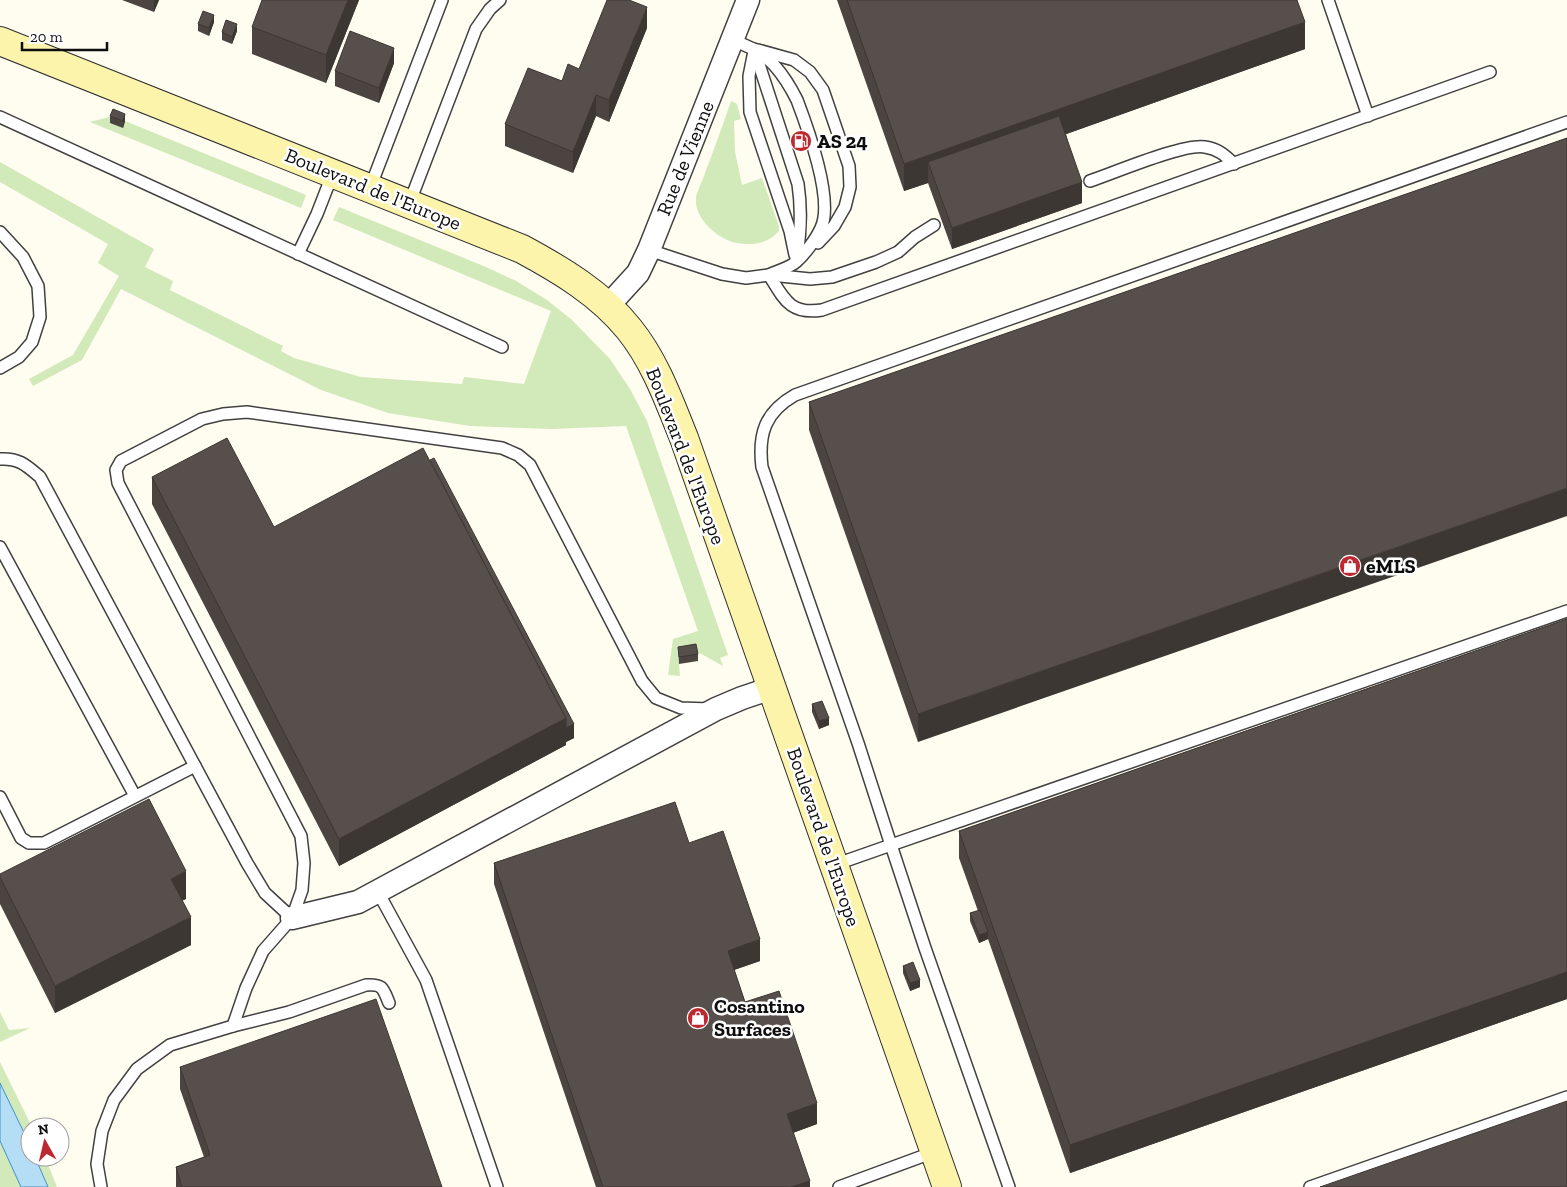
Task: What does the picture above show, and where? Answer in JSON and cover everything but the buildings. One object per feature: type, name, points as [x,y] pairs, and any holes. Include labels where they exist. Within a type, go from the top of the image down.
[{"type":"street","name":"Rue de Vienne","points":[[607,307],[638,273],[649,250],[748,0]]},
{"type":"street","name":"Boulevard de l'Europe","points":[[0,41],[522,249],[579,283],[629,329],[648,357],[684,438],[946,1187]]},
{"type":"street","points":[[292,918],[358,902],[716,709],[772,688]]},
{"type":"lane","points":[[370,188],[442,0]]},
{"type":"lane","points":[[409,204],[476,29],[490,9],[500,0]]},
{"type":"lane","points":[[1328,0],[1368,116]]},
{"type":"lane","points":[[732,40],[794,60],[810,72],[823,90],[849,166],[850,187],[845,207],[834,226],[796,262],[769,275]]},
{"type":"lane","points":[[754,48],[773,64],[786,80],[796,99],[822,176],[825,203],[822,227],[796,262]]},
{"type":"lane","points":[[754,48],[749,76],[750,112],[790,231],[796,262]]},
{"type":"lane","points":[[754,48],[798,184],[801,207],[801,235],[796,262]]},
{"type":"lane","points":[[769,275],[787,304],[811,312],[822,310],[1490,72]]},
{"type":"lane","points":[[0,116],[502,347]]},
{"type":"lane","points":[[1009,1187],[925,948],[858,743],[762,467],[760,450],[764,428],[770,414],[782,402],[795,395],[1567,122]]},
{"type":"lane","points":[[1090,181],[1180,149],[1203,146],[1221,151],[1234,164]]},
{"type":"lane","points":[[298,254],[317,214],[333,173]]},
{"type":"lane","points":[[649,250],[722,274],[746,278],[769,275],[810,278],[832,277],[876,262],[898,252],[915,237],[934,225]]},
{"type":"lane","points":[[0,232],[22,256],[38,286],[40,317],[32,342],[19,357],[0,368]]},
{"type":"lane","points":[[233,1026],[246,988],[263,951],[292,918],[302,890],[304,863],[301,836],[118,483],[116,470],[121,461],[202,419],[223,414],[247,412],[502,448],[518,455],[530,465],[642,681],[656,698],[682,708],[716,709]]},
{"type":"lane","points":[[0,459],[12,458],[26,464],[40,477],[246,863],[265,893],[292,918]]},
{"type":"lane","points":[[0,547],[135,796]]},
{"type":"lane","points":[[834,865],[1567,611]]},
{"type":"lane","points":[[0,797],[21,838],[29,844],[44,843],[195,766]]},
{"type":"lane","points":[[378,892],[426,980],[497,1187]]},
{"type":"lane","points":[[101,1187],[97,1164],[102,1131],[114,1100],[137,1069],[170,1045],[289,1012],[366,985],[376,984],[383,988],[389,1003]]},
{"type":"lane","points":[[1310,1187],[1567,1098]]},
{"type":"lane","points":[[838,1187],[934,1152]]},
{"type":"green space","points":[[731,101],[737,104],[741,119],[734,121],[735,152],[742,185],[762,178],[779,226],[779,231],[775,235],[766,241],[755,244],[737,243],[723,238],[703,221],[696,206],[698,192]]},
{"type":"green space","points":[[113,116],[123,128],[125,121],[306,195],[301,208],[90,122]]},
{"type":"green space","points":[[0,162],[154,249],[145,267],[173,281],[170,290],[283,346],[281,351],[294,358],[361,377],[462,384],[464,377],[524,384],[551,311],[333,220],[339,207],[486,267],[516,281],[547,300],[572,320],[610,359],[630,389],[647,421],[728,655],[720,658],[723,666],[696,651],[678,654],[680,676],[668,675],[673,639],[698,631],[626,426],[552,429],[470,426],[388,413],[321,390],[121,289],[82,360],[33,386],[29,379],[73,355],[119,276],[98,263],[108,244],[0,182]]},
{"type":"green space","points":[[0,1012],[9,1030],[30,1028],[0,1042]]},
{"type":"green space","points":[[0,1062],[27,1117],[20,1117],[20,1167],[49,1167],[57,1187],[0,1187]]},
{"type":"water","points":[[0,1083],[20,1124],[20,1167],[39,1167],[48,1187],[21,1187],[0,1141]]},
{"type":"place","name":"AS 24","points":[[801,141]]},
{"type":"place","name":"eMLS","points":[[1350,566]]},
{"type":"place","name":"Cosantino Surfaces","points":[[698,1018]]}]
